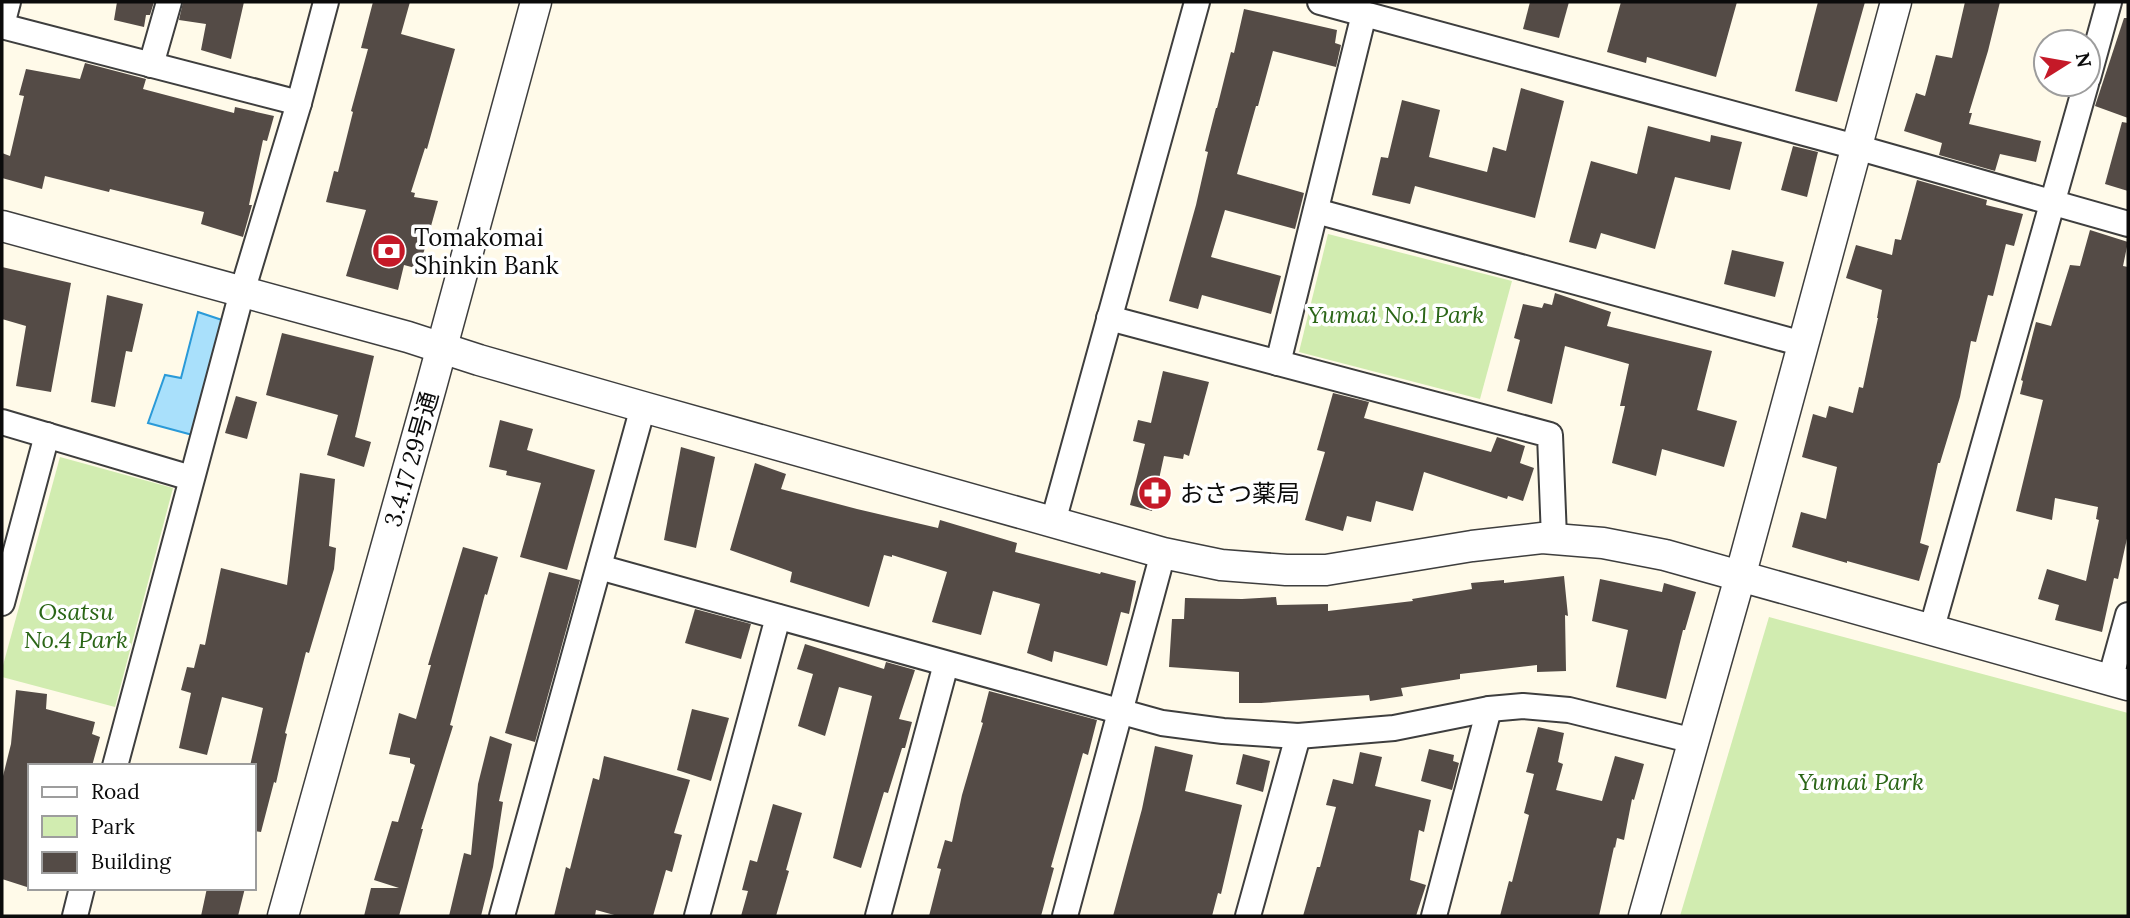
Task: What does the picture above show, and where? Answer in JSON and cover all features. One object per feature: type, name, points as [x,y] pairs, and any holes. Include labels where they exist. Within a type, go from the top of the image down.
[{"type":"street","points":[[8,2],[2,25],[299,103]]},
{"type":"street","points":[[151,65],[169,2]]},
{"type":"street","points":[[116,764],[191,478],[326,2]]},
{"type":"street","name":"3.4.17 29号通","points":[[283,916],[536,2]]},
{"type":"street","points":[[1053,522],[1197,2]]},
{"type":"street","points":[[1320,2],[1856,147],[2128,224]]},
{"type":"street","points":[[1644,916],[1740,577],[1896,2]]},
{"type":"street","points":[[2102,28],[2109,2]]},
{"type":"street","points":[[1278,363],[1364,14]]},
{"type":"street","points":[[1931,631],[2082,98]]},
{"type":"street","points":[[1316,211],[1802,344]]},
{"type":"street","points":[[2,226],[1053,522],[1221,565],[1326,570],[1497,542],[1554,538],[1631,547],[2119,683],[2128,615]]},
{"type":"street","points":[[1109,318],[1550,435],[1554,538]]},
{"type":"street","points":[[502,916],[643,407]]},
{"type":"street","points":[[2,422],[191,478]]},
{"type":"street","points":[[2,603],[47,435]]},
{"type":"street","points":[[1065,916],[1163,552]]},
{"type":"street","points":[[599,567],[1162,723],[1210,730],[1298,736],[1394,728],[1489,709],[1524,706],[1569,710],[1694,741]]},
{"type":"street","points":[[697,916],[778,617]]},
{"type":"street","points":[[878,916],[946,664]]},
{"type":"street","points":[[1434,916],[1489,709]]},
{"type":"street","points":[[1248,916],[1298,736]]},
{"type":"street","points":[[75,916],[82,890]]},
{"type":"green space","name":"Yumai No.1 Park","points":[[1328,234],[1512,281],[1480,399],[1299,352]]},
{"type":"green space","name":"Osatsu No.4 Park","points":[[60,457],[173,488],[115,707],[2,677]]},
{"type":"green space","name":"Yumai Park","points":[[1769,617],[2128,713],[2128,916],[1680,916]]},
{"type":"water","points":[[198,312],[231,323],[200,437],[148,423],[165,375],[181,378]]},
{"type":"building","points":[[117,2],[154,2],[150,15],[146,15],[144,27],[114,20]]},
{"type":"building","points":[[183,2],[244,2],[231,59],[201,50],[206,24],[179,20]]},
{"type":"building","points":[[373,2],[410,2],[401,34],[455,49],[427,149],[425,148],[411,192],[415,193],[414,197],[438,201],[419,269],[404,265],[398,290],[346,276],[366,210],[326,202],[334,171],[338,172],[368,49],[361,48]]},
{"type":"building","points":[[1530,2],[1569,2],[1559,38],[1523,29]]},
{"type":"building","points":[[1621,2],[1737,2],[1716,77],[1647,57],[1646,63],[1607,52]]},
{"type":"building","points":[[1818,2],[1865,2],[1837,102],[1795,91]]},
{"type":"building","points":[[1965,2],[2000,2],[1969,113],[1972,113],[1969,124],[2041,141],[2036,162],[2000,154],[1995,171],[1939,155],[1942,143],[1904,131],[1916,93],[1925,96],[1936,55],[1952,58]]},
{"type":"building","points":[[1244,9],[1337,30],[1335,43],[1341,45],[1336,67],[1273,51],[1237,174],[1304,193],[1295,229],[1225,210],[1211,257],[1281,276],[1271,314],[1202,295],[1198,309],[1169,301],[1196,205],[1216,108],[1231,52],[1234,53]]},
{"type":"building","points":[[2124,18],[2128,18],[2128,118],[2095,106],[2098,98],[2102,98],[2102,85]]},
{"type":"building","points":[[85,63],[146,79],[143,89],[234,113],[235,107],[274,116],[267,141],[263,140],[249,205],[252,205],[243,237],[201,224],[204,212],[45,176],[42,189],[2,178],[2,153],[10,156],[24,96],[19,95],[26,69],[80,79]]},
{"type":"building","points":[[1521,88],[1564,101],[1535,218],[1415,186],[1410,204],[1372,195],[1381,157],[1388,158],[1402,100],[1440,110],[1429,157],[1487,172],[1493,147],[1506,151]]},
{"type":"building","points":[[2122,122],[2128,123],[2128,191],[2105,184]]},
{"type":"building","points":[[1648,126],[1710,142],[1711,135],[1742,142],[1730,190],[1675,177],[1655,249],[1601,233],[1596,249],[1569,242],[1591,161],[1637,174]]},
{"type":"building","points":[[1793,146],[1818,152],[1807,197],[1781,190]]},
{"type":"building","points":[[1917,180],[1987,200],[1986,205],[2023,214],[2014,246],[2006,244],[1993,296],[1988,295],[1976,342],[1971,341],[1960,397],[1938,463],[1920,543],[1929,546],[1919,581],[1792,547],[1801,512],[1826,519],[1837,467],[1802,457],[1813,414],[1826,418],[1829,406],[1853,413],[1859,387],[1863,388],[1878,318],[1882,290],[1846,278],[1856,245],[1892,255],[1895,239],[1901,240]]},
{"type":"building","points":[[2090,230],[2128,242],[2123,266],[2128,267],[2128,534],[2118,579],[2114,578],[2102,632],[2055,620],[2059,605],[2038,599],[2047,569],[2086,581],[2099,520],[2096,519],[2098,507],[2055,498],[2052,520],[2016,511],[2043,400],[2020,394],[2036,322],[2051,326],[2070,265],[2080,266]]},
{"type":"building","points":[[1732,250],[1784,262],[1775,297],[1724,284]]},
{"type":"building","points":[[2,267],[71,283],[51,392],[16,386],[26,326],[2,319]]},
{"type":"building","points":[[1555,293],[1611,312],[1607,326],[1712,351],[1697,410],[1737,421],[1724,467],[1662,449],[1656,476],[1612,463],[1625,406],[1620,406],[1629,364],[1565,346],[1552,404],[1507,391],[1520,340],[1514,338],[1523,304],[1542,308],[1544,303],[1552,305]]},
{"type":"building","points":[[107,295],[143,304],[132,352],[126,351],[115,407],[91,402]]},
{"type":"building","points":[[282,333],[374,356],[355,437],[371,442],[364,467],[327,455],[338,415],[266,395]]},
{"type":"building","points":[[1163,371],[1209,382],[1189,456],[1184,454],[1183,459],[1164,456],[1152,511],[1130,505],[1145,444],[1133,441],[1138,420],[1151,423]]},
{"type":"building","points":[[1333,393],[1369,402],[1364,418],[1491,452],[1497,437],[1525,446],[1520,463],[1534,468],[1523,501],[1508,496],[1507,499],[1424,472],[1413,511],[1376,501],[1371,522],[1347,516],[1343,531],[1305,520],[1325,452],[1317,450]]},
{"type":"building","points":[[236,396],[257,402],[247,439],[225,433]]},
{"type":"building","points":[[500,420],[533,429],[527,450],[595,470],[567,570],[520,557],[541,483],[506,475],[507,471],[489,467]]},
{"type":"building","points":[[681,447],[715,457],[696,548],[664,540]]},
{"type":"building","points":[[755,463],[786,474],[781,489],[938,528],[940,520],[1017,543],[1015,552],[1136,581],[1129,614],[1121,612],[1107,666],[1054,651],[1052,662],[1027,653],[1040,604],[993,591],[981,635],[932,622],[947,572],[892,555],[884,555],[869,607],[790,582],[792,572],[730,550]]},
{"type":"building","points":[[300,473],[335,479],[329,546],[336,548],[334,569],[309,653],[306,652],[285,733],[287,734],[276,783],[274,782],[261,832],[256,831],[256,764],[250,764],[263,708],[222,697],[207,755],[179,748],[191,693],[181,690],[187,667],[194,668],[200,644],[205,645],[221,568],[287,585]]},
{"type":"building","points":[[463,547],[498,557],[487,595],[485,594],[450,725],[453,726],[421,829],[399,916],[364,916],[371,888],[399,888],[374,880],[392,821],[398,822],[415,765],[410,763],[410,758],[389,754],[399,713],[416,719],[431,665],[428,665]]},
{"type":"building","points":[[549,572],[580,580],[535,742],[505,733]]},
{"type":"building","points":[[1564,576],[1568,616],[1565,615],[1566,671],[1537,672],[1537,665],[1460,674],[1460,679],[1401,688],[1403,696],[1370,701],[1369,695],[1239,703],[1239,672],[1169,667],[1172,619],[1184,619],[1185,598],[1276,597],[1277,605],[1328,604],[1328,611],[1413,601],[1412,599],[1472,589],[1471,583],[1504,580],[1504,583]]},
{"type":"building","points":[[1600,579],[1662,592],[1664,583],[1696,592],[1683,630],[1666,699],[1616,687],[1628,630],[1592,621]]},
{"type":"building","points":[[695,609],[751,624],[741,659],[685,643]]},
{"type":"building","points":[[805,644],[884,669],[886,662],[915,670],[899,719],[912,722],[905,748],[902,748],[888,793],[884,792],[861,868],[833,858],[872,696],[839,687],[825,736],[798,726],[813,674],[797,669]]},
{"type":"building","points":[[16,690],[47,694],[46,709],[95,722],[92,734],[100,737],[93,764],[28,764],[28,887],[2,879],[2,780],[11,744]]},
{"type":"building","points":[[989,691],[1097,720],[1088,755],[1083,753],[1051,867],[1054,868],[1041,916],[929,916],[941,869],[937,868],[945,840],[952,842]]},
{"type":"building","points":[[692,709],[729,718],[711,781],[677,770]]},
{"type":"building","points":[[1538,727],[1564,733],[1558,762],[1563,764],[1556,790],[1602,801],[1615,756],[1644,764],[1634,800],[1632,799],[1624,840],[1617,838],[1614,847],[1599,916],[1500,916],[1509,881],[1512,882],[1529,815],[1524,813],[1534,774],[1526,772]]},
{"type":"building","points":[[490,736],[512,744],[499,801],[503,802],[493,867],[481,916],[449,916],[464,853],[471,855],[478,784]]},
{"type":"building","points":[[1155,746],[1193,755],[1185,791],[1242,805],[1221,894],[1218,893],[1212,916],[1113,916],[1142,809]]},
{"type":"building","points":[[1429,749],[1454,755],[1453,761],[1459,763],[1452,790],[1421,781]]},
{"type":"building","points":[[1360,752],[1382,757],[1375,786],[1431,800],[1424,832],[1419,830],[1410,880],[1426,885],[1416,916],[1303,916],[1336,807],[1326,805],[1333,779],[1353,784]]},
{"type":"building","points":[[1243,754],[1270,761],[1263,792],[1236,784]]},
{"type":"building","points":[[604,756],[690,780],[674,833],[682,835],[672,872],[666,870],[653,916],[618,916],[596,910],[595,916],[554,916],[566,867],[570,869],[593,778],[599,780]]},
{"type":"building","points":[[773,804],[802,813],[786,870],[789,871],[776,916],[741,916],[748,891],[742,890],[750,860],[757,862]]},
{"type":"building","points":[[207,890],[244,890],[238,916],[201,916]]},
{"type":"place","name":"Tomakomai Shinkin Bank","points":[[389,251]]},
{"type":"place","name":"おさつ薬局","points":[[1155,493]]}]
